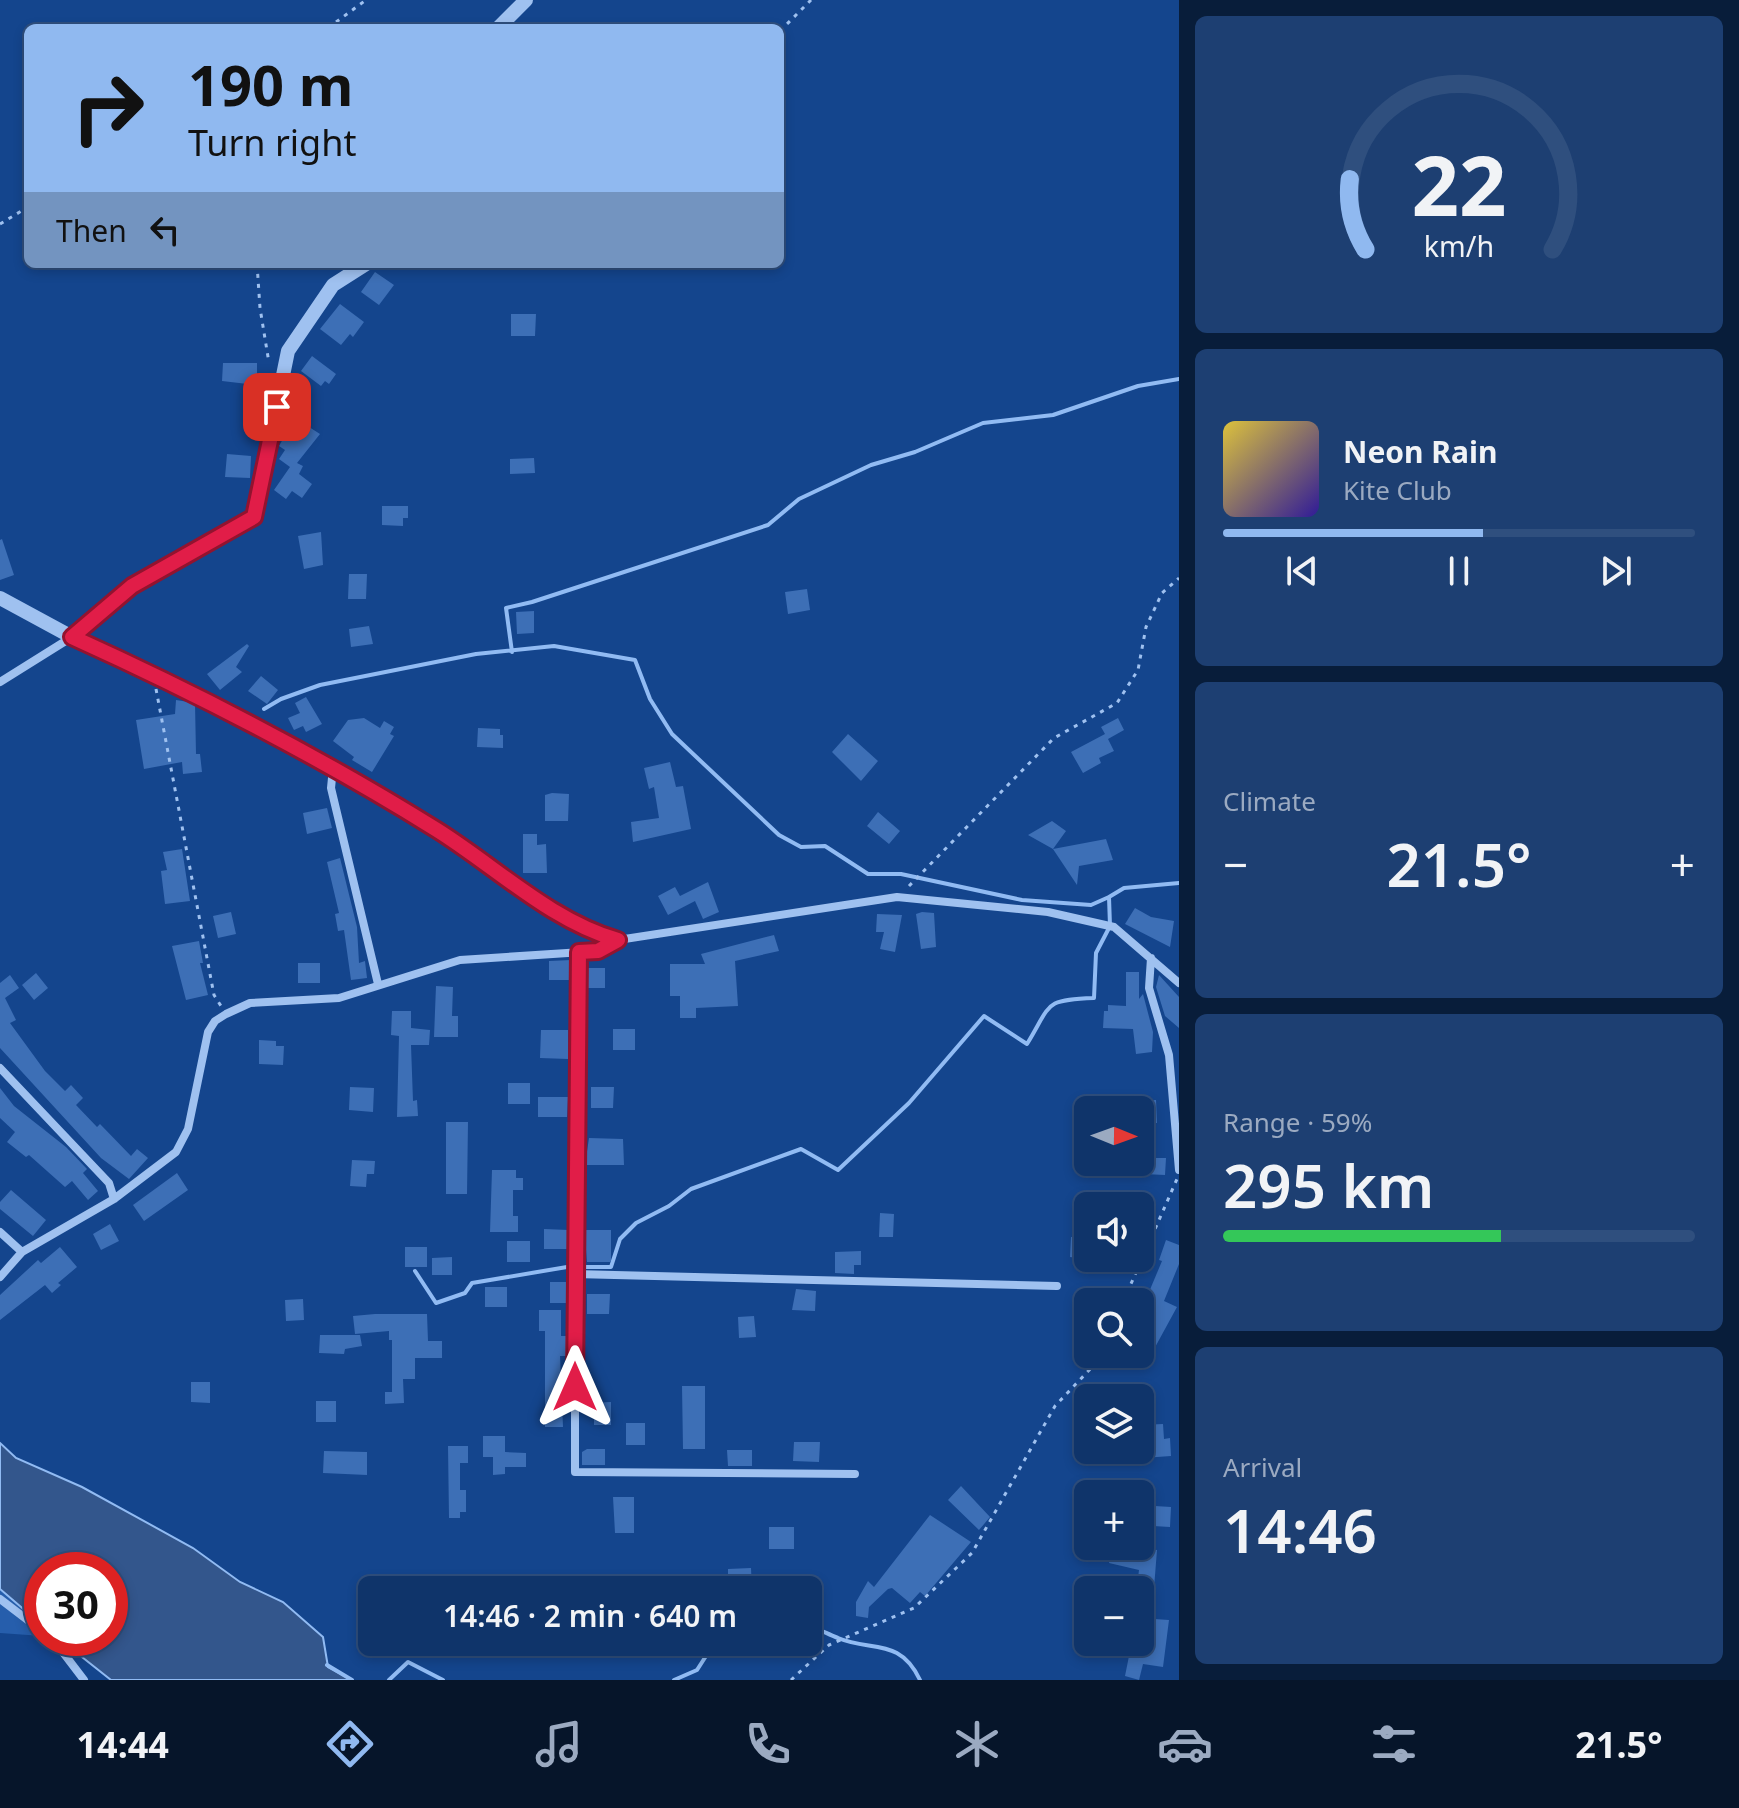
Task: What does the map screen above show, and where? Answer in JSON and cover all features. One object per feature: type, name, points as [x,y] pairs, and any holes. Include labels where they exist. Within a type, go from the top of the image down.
[{"type":"street","points":[[502,24],[526,0]]},
{"type":"street","points":[[0,682],[72,637],[132,586],[254,517],[288,351],[333,285],[360,268]]},
{"type":"street","points":[[0,598],[72,637],[153,673],[333,768],[438,831],[585,931],[618,940]]},
{"type":"street","points":[[333,768],[331,788],[378,984]]},
{"type":"street","points":[[0,1277],[22,1252],[114,1199],[176,1152],[192,1117],[204,1044],[215,1021],[250,1003],[339,998],[460,960],[598,951],[618,940],[897,897],[1048,912],[1114,927],[1179,983]]},
{"type":"street","points":[[579,952],[575,1472],[855,1474]]},
{"type":"street","points":[[1151,958],[1149,988],[1169,1055],[1179,1172]]},
{"type":"street","points":[[0,1068],[109,1183],[114,1199]]},
{"type":"street","points":[[0,1232],[22,1252]]},
{"type":"street","points":[[575,1274],[1057,1286]]},
{"type":"street","points":[[0,1599],[24,1617]]},
{"type":"street","points":[[66,1656],[84,1680]]},
{"type":"path","points":[[333,24],[366,0]]},
{"type":"path","points":[[784,27],[811,0]]},
{"type":"path","points":[[0,224],[24,209]]},
{"type":"path","points":[[257,268],[260,308],[270,365]]},
{"type":"path","points":[[897,897],[964,833],[1054,738],[1117,703],[1138,670],[1146,627],[1162,593],[1179,578]]},
{"type":"path","points":[[153,673],[214,995],[226,1014]]},
{"type":"path","points":[[1129,1288],[1179,1172]]},
{"type":"path","points":[[791,1680],[829,1645],[914,1608],[972,1553],[1055,1406],[1091,1368]]},
{"type":"shaded area","points":[[0,1443],[16,1458],[82,1487],[193,1548],[240,1582],[283,1602],[323,1637],[328,1667],[352,1680],[111,1680],[81,1656],[128,1656],[128,1552],[24,1552],[24,1610],[0,1589]]},
{"type":"shaded area","points":[[0,1589],[24,1610],[24,1635],[0,1633]]},
{"type":"building","points":[[375,272],[394,285],[379,305],[361,292]]},
{"type":"building","points":[[340,304],[364,322],[353,337],[350,334],[341,345],[320,329]]},
{"type":"building","points":[[511,314],[536,314],[535,336],[511,336]]},
{"type":"building","points":[[312,356],[336,374],[329,384],[325,381],[321,386],[301,371]]},
{"type":"building","points":[[223,363],[257,363],[257,385],[222,381]]},
{"type":"building","points":[[292,416],[320,434],[297,463],[303,466],[299,474],[312,484],[302,498],[292,491],[286,499],[274,490],[290,467],[279,459],[285,450],[279,446],[287,432],[283,430]]},
{"type":"building","points":[[227,454],[251,456],[250,478],[225,477]]},
{"type":"building","points":[[534,458],[535,473],[510,474],[510,459]]},
{"type":"building","points":[[382,506],[408,506],[408,518],[403,518],[403,526],[382,525]]},
{"type":"building","points":[[321,532],[323,565],[304,569],[298,536]]},
{"type":"building","points":[[0,540],[14,575],[0,580]]},
{"type":"building","points":[[349,574],[367,574],[366,599],[348,599]]},
{"type":"building","points":[[807,589],[810,610],[788,614],[785,592]]},
{"type":"building","points":[[534,611],[534,633],[517,634],[516,612]]},
{"type":"building","points":[[369,626],[373,644],[351,647],[349,629]]},
{"type":"building","points":[[247,644],[249,646],[236,667],[242,672],[220,690],[207,674]]},
{"type":"building","points":[[261,676],[278,690],[267,704],[248,691]]},
{"type":"building","points":[[306,697],[322,724],[306,732],[303,726],[294,730],[288,718],[300,713],[295,703]]},
{"type":"building","points":[[176,700],[195,703],[196,754],[200,754],[202,772],[183,774],[182,762],[144,769],[136,720],[175,714]]},
{"type":"building","points":[[364,718],[380,728],[384,721],[394,727],[390,734],[394,736],[372,772],[352,760],[354,757],[333,741],[348,720]]},
{"type":"building","points":[[1118,718],[1124,730],[1108,739],[1114,751],[1099,758],[1101,763],[1083,773],[1071,752],[1105,734],[1101,727]]},
{"type":"building","points":[[478,728],[500,729],[503,748],[477,747]]},
{"type":"building","points":[[848,734],[878,761],[861,781],[832,752]]},
{"type":"building","points":[[670,762],[676,787],[683,786],[691,829],[633,842],[631,822],[659,818],[654,787],[649,789],[644,768]]},
{"type":"building","points":[[569,794],[568,821],[545,821],[545,795]]},
{"type":"building","points":[[327,808],[332,828],[307,834],[303,813]]},
{"type":"building","points":[[878,812],[900,831],[889,844],[867,826]]},
{"type":"building","points":[[1052,821],[1066,831],[1053,849],[1028,835]]},
{"type":"building","points":[[523,834],[537,834],[537,845],[546,844],[547,873],[523,873]]},
{"type":"building","points":[[1106,839],[1113,860],[1079,866],[1077,885],[1053,849]]},
{"type":"building","points":[[182,849],[190,901],[165,904],[161,871],[167,870],[163,852]]},
{"type":"building","points":[[340,858],[357,927],[359,963],[365,961],[367,978],[351,980],[344,930],[338,931],[335,914],[339,913],[327,862]]},
{"type":"building","points":[[708,882],[719,912],[703,919],[695,901],[668,915],[658,896],[675,887],[680,896]]},
{"type":"building","points":[[1135,908],[1151,917],[1174,921],[1170,947],[1125,924]]},
{"type":"building","points":[[231,912],[236,934],[218,938],[213,916]]},
{"type":"building","points":[[934,913],[936,947],[921,949],[916,914]]},
{"type":"building","points":[[877,914],[902,915],[895,952],[880,949],[884,932],[876,932]]},
{"type":"building","points":[[774,935],[779,951],[735,961],[738,1006],[696,1008],[696,1018],[680,1018],[680,996],[670,996],[670,964],[705,964],[701,954]]},
{"type":"building","points":[[199,941],[203,963],[200,963],[208,995],[186,1000],[172,946]]},
{"type":"building","points":[[571,960],[572,980],[549,980],[549,961]]},
{"type":"building","points":[[298,963],[320,963],[320,983],[298,983]]},
{"type":"building","points":[[586,968],[605,968],[605,988],[586,988]]},
{"type":"building","points":[[1126,972],[1139,972],[1139,999],[1143,994],[1153,1032],[1152,1052],[1136,1054],[1133,1029],[1103,1028],[1104,1011],[1108,1011],[1108,1005],[1126,1006]]},
{"type":"building","points":[[36,973],[48,988],[34,1000],[22,985]]},
{"type":"building","points":[[10,975],[19,988],[5,998],[16,1020],[10,1023],[45,1071],[65,1091],[71,1085],[83,1098],[76,1105],[131,1156],[137,1149],[148,1158],[129,1179],[101,1158],[0,1048],[0,983]]},
{"type":"building","points":[[1159,975],[1179,997],[1179,1028],[1165,1016],[1156,987]]},
{"type":"building","points":[[436,986],[453,987],[452,1016],[458,1016],[458,1037],[434,1037]]},
{"type":"building","points":[[392,1011],[411,1011],[411,1028],[430,1030],[429,1045],[411,1045],[413,1101],[417,1100],[418,1116],[397,1117],[399,1036],[391,1035]]},
{"type":"building","points":[[613,1029],[635,1029],[635,1050],[613,1050]]},
{"type":"building","points":[[541,1030],[568,1030],[568,1059],[540,1058]]},
{"type":"building","points":[[259,1040],[276,1041],[276,1046],[284,1046],[283,1065],[259,1064]]},
{"type":"building","points":[[508,1083],[530,1083],[530,1104],[508,1104]]},
{"type":"building","points":[[350,1087],[374,1088],[373,1112],[349,1110]]},
{"type":"building","points":[[591,1087],[614,1087],[613,1108],[591,1108]]},
{"type":"building","points":[[0,1088],[14,1106],[66,1147],[87,1169],[83,1173],[98,1191],[88,1200],[72,1181],[65,1187],[29,1155],[26,1157],[7,1142],[15,1132],[0,1118]]},
{"type":"building","points":[[538,1097],[568,1097],[567,1117],[538,1117]]},
{"type":"building","points":[[1156,1100],[1157,1123],[1154,1123]]},
{"type":"building","points":[[446,1122],[468,1122],[467,1194],[446,1194]]},
{"type":"building","points":[[589,1138],[623,1139],[624,1165],[585,1165]]},
{"type":"building","points":[[1154,1158],[1166,1158],[1165,1175],[1154,1174]]},
{"type":"building","points":[[352,1160],[375,1161],[374,1174],[367,1174],[366,1187],[350,1186]]},
{"type":"building","points":[[492,1170],[516,1170],[516,1178],[523,1178],[523,1190],[513,1190],[513,1216],[518,1216],[518,1232],[490,1232]]},
{"type":"building","points":[[177,1173],[188,1190],[144,1221],[133,1205]]},
{"type":"building","points":[[11,1190],[46,1220],[33,1236],[0,1209],[0,1202]]},
{"type":"building","points":[[880,1213],[894,1214],[893,1237],[879,1237]]},
{"type":"building","points":[[110,1224],[119,1241],[101,1250],[93,1234]]},
{"type":"building","points":[[544,1229],[569,1230],[568,1249],[544,1249]]},
{"type":"building","points":[[583,1230],[611,1230],[611,1262],[587,1262],[586,1250],[582,1250]]},
{"type":"building","points":[[1071,1237],[1074,1237],[1074,1258],[1070,1257]]},
{"type":"building","points":[[1166,1240],[1179,1245],[1179,1264],[1164,1301],[1177,1307],[1154,1349],[1154,1288],[1151,1288],[1162,1261],[1159,1260]]},
{"type":"building","points":[[507,1241],[530,1241],[530,1262],[507,1262]]},
{"type":"building","points":[[60,1247],[77,1267],[58,1283],[61,1285],[52,1293],[45,1285],[0,1320],[0,1295],[38,1260],[41,1263]]},
{"type":"building","points":[[405,1247],[427,1247],[427,1267],[405,1267]]},
{"type":"building","points":[[861,1251],[861,1265],[854,1265],[854,1274],[835,1273],[835,1252]]},
{"type":"building","points":[[452,1257],[452,1275],[432,1275],[432,1258]]},
{"type":"building","points":[[550,1282],[568,1282],[568,1303],[550,1303]]},
{"type":"building","points":[[485,1287],[507,1287],[507,1307],[485,1307]]},
{"type":"building","points":[[796,1289],[816,1291],[815,1311],[792,1310]]},
{"type":"building","points":[[587,1294],[610,1294],[609,1314],[587,1314]]},
{"type":"building","points":[[303,1299],[304,1320],[286,1321],[285,1300]]},
{"type":"building","points":[[539,1310],[561,1310],[561,1336],[567,1336],[567,1356],[560,1356],[563,1427],[545,1427],[545,1331],[539,1331]]},
{"type":"building","points":[[427,1314],[428,1341],[442,1341],[442,1358],[415,1358],[415,1379],[403,1379],[404,1403],[385,1404],[385,1392],[392,1392],[392,1340],[389,1340],[389,1331],[355,1334],[353,1316]]},
{"type":"building","points":[[754,1316],[756,1337],[739,1338],[738,1317]]},
{"type":"building","points":[[320,1335],[360,1335],[362,1346],[345,1349],[344,1354],[319,1353]]},
{"type":"building","points":[[191,1382],[210,1382],[210,1403],[191,1402]]},
{"type":"building","points":[[682,1386],[705,1386],[705,1449],[683,1449]]},
{"type":"building","points":[[316,1401],[336,1401],[336,1422],[316,1422]]},
{"type":"building","points":[[611,1402],[611,1425],[594,1425],[594,1416],[589,1416],[589,1403]]},
{"type":"building","points":[[626,1423],[645,1423],[645,1445],[626,1445]]},
{"type":"building","points":[[1154,1424],[1163,1424],[1164,1439],[1170,1438],[1171,1456],[1154,1457]]},
{"type":"building","points":[[483,1436],[505,1436],[505,1452],[526,1453],[526,1467],[505,1467],[505,1474],[493,1475],[493,1457],[483,1457]]},
{"type":"building","points":[[794,1442],[820,1442],[819,1462],[793,1461]]},
{"type":"building","points":[[448,1446],[468,1446],[468,1463],[460,1463],[460,1490],[466,1490],[466,1512],[460,1512],[460,1518],[449,1518]]},
{"type":"building","points":[[605,1449],[605,1465],[582,1465],[582,1452]]},
{"type":"building","points":[[727,1450],[752,1450],[752,1466],[728,1466]]},
{"type":"building","points":[[324,1451],[367,1452],[367,1475],[323,1473]]},
{"type":"building","points":[[961,1486],[990,1517],[979,1530],[948,1500]]},
{"type":"building","points":[[613,1497],[634,1497],[634,1533],[615,1533]]},
{"type":"building","points":[[1155,1506],[1171,1507],[1170,1527],[1154,1526]]},
{"type":"building","points":[[930,1515],[971,1542],[925,1596],[920,1592],[910,1603],[892,1588],[888,1589],[869,1607],[868,1618],[856,1616],[856,1602],[868,1581],[874,1587]]},
{"type":"building","points":[[769,1527],[794,1527],[794,1549],[769,1549]]},
{"type":"building","points":[[1154,1550],[1157,1550],[1154,1588],[1154,1576],[1138,1576],[1139,1570],[1109,1563],[1110,1560],[1154,1560]]},
{"type":"building","points":[[751,1568],[751,1576],[728,1576],[728,1569]]},
{"type":"building","points":[[1154,1619],[1169,1620],[1163,1667],[1143,1664],[1139,1680],[1125,1676],[1129,1656],[1154,1656]]},
{"type":"waterway","points":[[512,652],[506,608],[768,525],[799,499],[871,465],[915,452],[983,423],[1053,415],[1138,386],[1179,379]]},
{"type":"waterway","points":[[264,709],[281,699],[320,685],[476,654],[554,646],[635,660],[650,699],[672,734],[779,835],[801,847],[825,846],[868,874],[901,874],[1022,900],[1091,905],[1109,897]]},
{"type":"waterway","points":[[415,1271],[436,1303],[465,1293],[472,1283],[567,1267],[611,1267],[620,1239],[636,1223],[669,1206],[691,1189],[801,1149],[838,1170],[909,1103],[984,1016],[1027,1044],[1051,1006],[1066,1000],[1094,998],[1096,953],[1110,926],[1109,897],[1124,888],[1179,883]]},
{"type":"waterway","points":[[822,1631],[850,1642],[894,1652],[912,1666],[920,1680]]},
{"type":"waterway","points":[[674,1680],[697,1670],[706,1656]]},
{"type":"waterway","points":[[389,1680],[408,1662],[443,1680]]},
{"type":"waterway","points":[[327,1665],[352,1680]]},
{"type":"route","points":[[277,407],[254,517],[132,586],[72,637],[165,679],[321,761],[438,831],[585,931],[618,940],[598,951],[579,952],[575,1387]]}]
